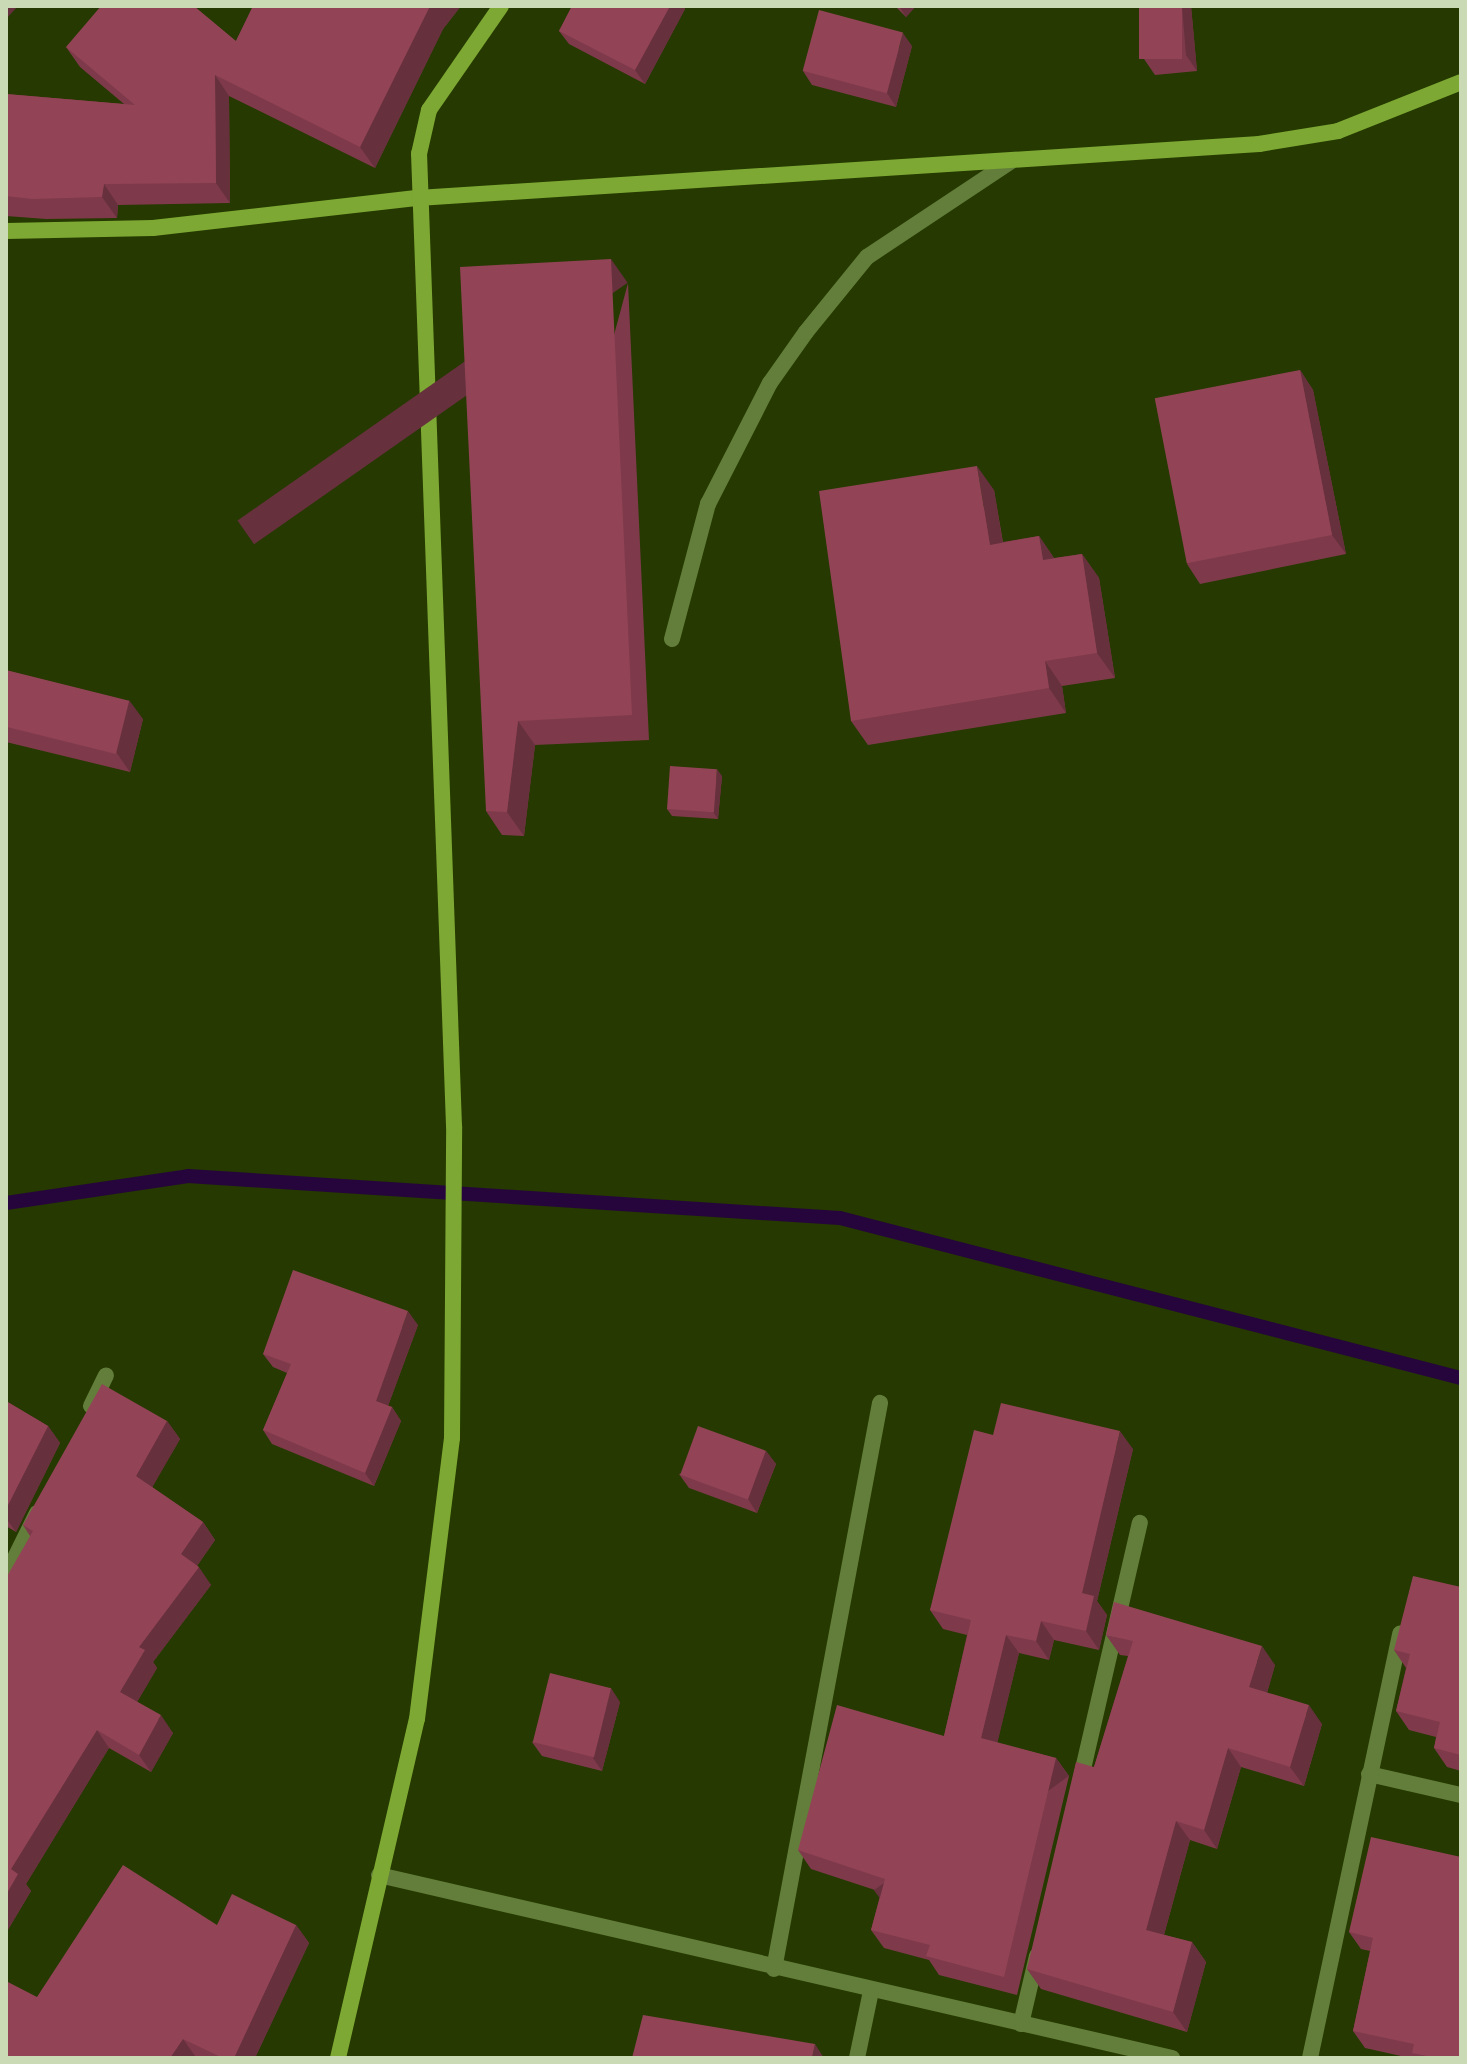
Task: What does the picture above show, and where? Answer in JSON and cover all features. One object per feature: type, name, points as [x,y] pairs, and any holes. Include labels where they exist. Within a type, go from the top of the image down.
[{"type":"main road","points":[[338,2058],[417,1719],[439,1573],[457,1309],[454,1126],[418,198],[429,110],[501,6]]},
{"type":"main road","points":[[6,231],[153,228],[418,198],[1013,160],[1338,131],[1461,82]]},
{"type":"street","points":[[672,639],[708,504],[797,344],[867,257],[1013,160]]},
{"type":"street","points":[[79,1429],[106,1375]]},
{"type":"street","points":[[774,1969],[880,1403]]},
{"type":"street","points":[[6,1576],[46,1496]]},
{"type":"street","points":[[1076,1798],[1140,1523]]},
{"type":"street","points":[[1310,2058],[1403,1620]]},
{"type":"street","points":[[1369,1774],[1461,1795]]},
{"type":"street","points":[[379,1875],[774,1969],[1172,2058]]},
{"type":"street","points":[[1021,2024],[1043,1934]]},
{"type":"street","points":[[857,2058],[871,1991]]},
{"type":"building","points":[[101,6],[194,6],[236,41],[253,6],[430,6],[360,147],[215,75],[216,183],[104,184],[102,197],[32,199],[6,196],[6,94],[135,105],[66,47]]},
{"type":"building","points":[[572,6],[670,6],[635,70],[559,31]]},
{"type":"building","points":[[1139,6],[1182,6],[1182,59],[1139,59]]},
{"type":"building","points":[[819,10],[903,33],[887,93],[803,71]]},
{"type":"building","points":[[611,259],[632,715],[518,721],[507,812],[486,811],[460,267]]},
{"type":"building","points":[[1300,370],[1332,535],[1187,563],[1155,398]]},
{"type":"building","points":[[977,466],[990,545],[1039,536],[1043,560],[1082,554],[1097,653],[1045,661],[1049,688],[851,721],[819,491]]},
{"type":"building","points":[[6,670],[129,701],[116,754],[6,727]]},
{"type":"building","points":[[670,766],[717,769],[714,812],[667,809]]},
{"type":"building","points":[[293,1270],[408,1311],[376,1401],[392,1407],[365,1473],[263,1430],[291,1364],[263,1354]]},
{"type":"building","points":[[102,1384],[167,1421],[136,1476],[203,1522],[181,1554],[199,1567],[139,1647],[145,1650],[120,1692],[161,1715],[139,1755],[97,1730],[11,1869],[18,1874],[6,1895],[6,1578],[33,1531],[23,1525]]},
{"type":"building","points":[[6,1401],[48,1426],[6,1509]]},
{"type":"building","points":[[1001,1403],[1120,1431],[1082,1593],[1094,1596],[1086,1631],[1041,1621],[1036,1641],[1006,1635],[981,1738],[1056,1758],[1004,1977],[926,1956],[930,1945],[871,1930],[885,1879],[798,1850],[837,1705],[944,1736],[971,1620],[930,1610],[974,1430],[993,1435]]},
{"type":"building","points":[[698,1426],[766,1451],[748,1499],[680,1475]]},
{"type":"building","points":[[1413,1576],[1461,1587],[1461,1755],[1434,1748],[1440,1722],[1396,1711],[1410,1654],[1394,1650]]},
{"type":"building","points":[[1114,1602],[1262,1646],[1249,1687],[1309,1705],[1290,1767],[1228,1748],[1204,1830],[1176,1821],[1146,1930],[1192,1942],[1173,2012],[1027,1969],[1076,1762],[1094,1767],[1133,1641],[1106,1635]]},
{"type":"building","points":[[550,1673],[611,1688],[594,1757],[533,1742]]},
{"type":"building","points":[[1371,1837],[1461,1857],[1461,2058],[1437,2058],[1412,2053],[1414,2044],[1353,2031],[1373,1938],[1349,1932]]},
{"type":"building","points":[[123,1865],[217,1925],[232,1894],[296,1925],[234,2058],[223,2058],[183,2039],[170,2058],[6,2058],[6,1981],[37,1997]]},
{"type":"building","points":[[643,2015],[815,2044],[812,2058],[632,2058]]},
{"type":"waterway","points":[[6,1203],[188,1176],[840,1218],[1461,1378]]}]
